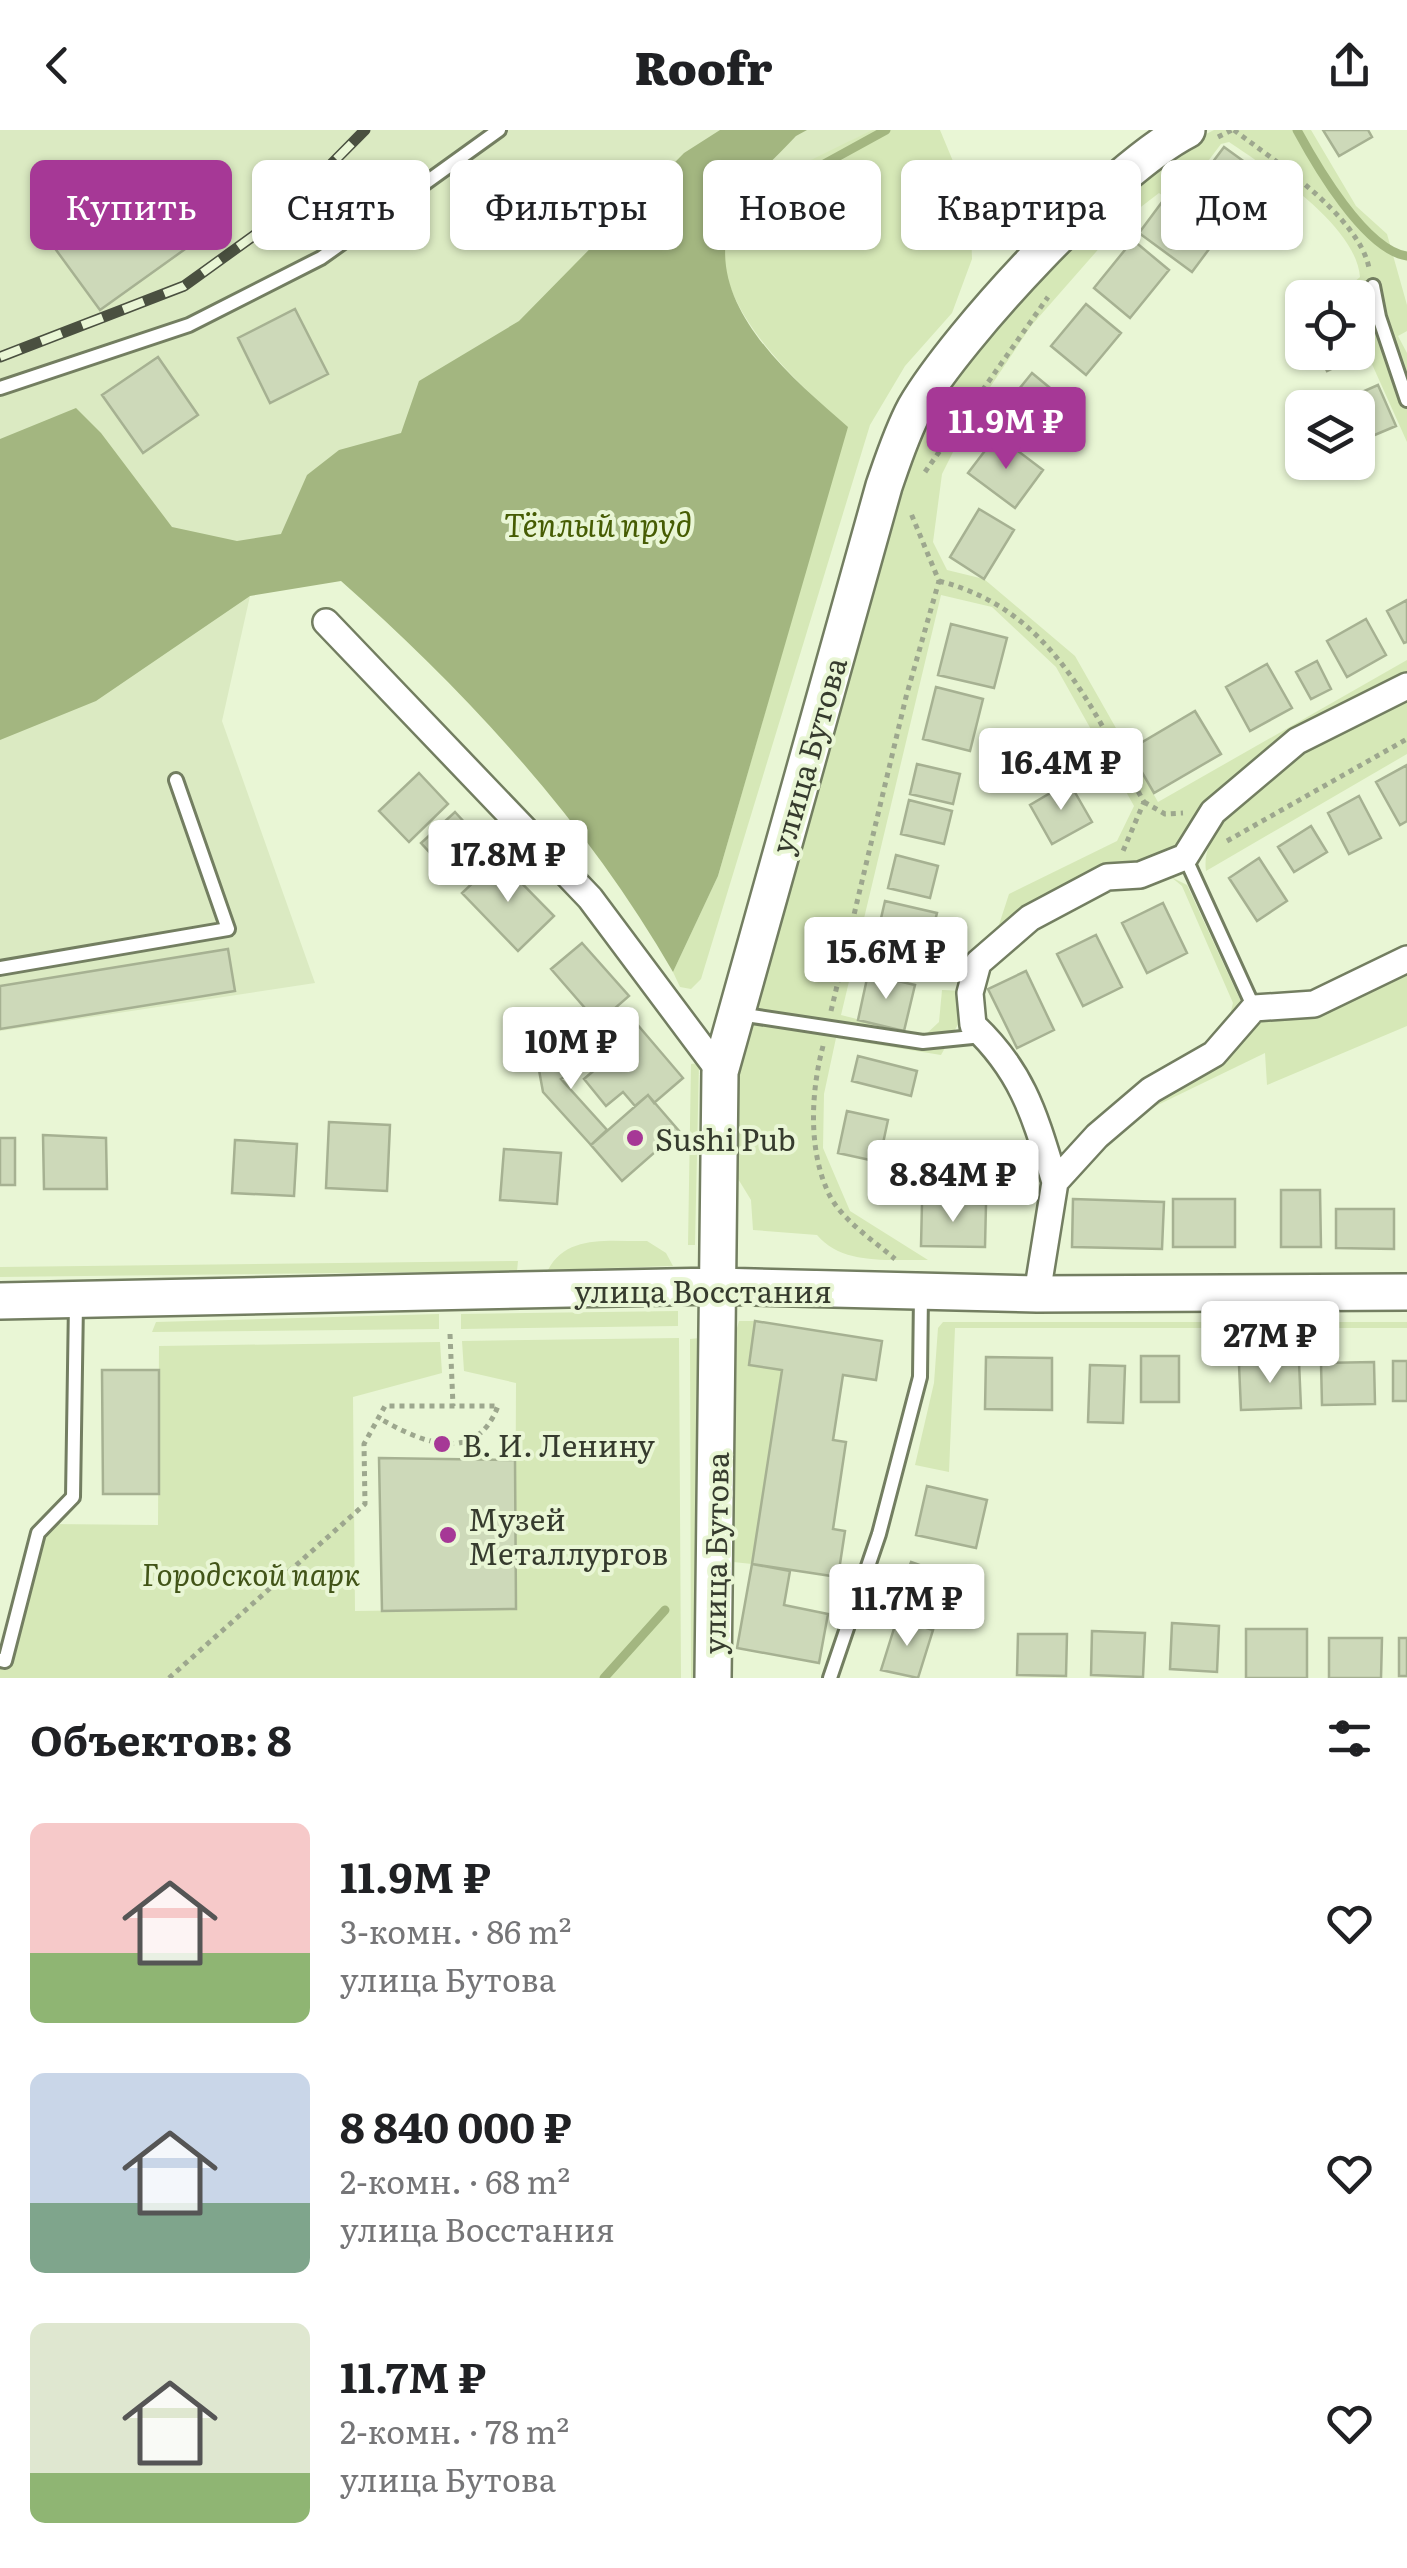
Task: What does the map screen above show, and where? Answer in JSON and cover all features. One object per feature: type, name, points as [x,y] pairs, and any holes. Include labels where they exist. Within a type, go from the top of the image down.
[{"type":"street","name":"улица Бутова","points":[[712,1678],[720,1072],[733,1014],[884,486],[916,407],[964,342],[1070,226],[1177,132]]},
{"type":"street","points":[[326,622],[590,898],[720,1072]]},
{"type":"street","points":[[1037,1294],[1054,1182],[1023,1086],[1003,1053],[973,1025],[978,963],[1030,918],[1108,877],[1140,874],[1186,857],[1213,812],[1297,740],[1407,686]]},
{"type":"street","points":[[1054,1182],[1097,1136],[1151,1090],[1214,1054],[1254,1008],[1314,1004],[1407,958]]},
{"type":"street","name":"улица Восстания","points":[[0,1301],[716,1286],[1037,1294],[1407,1292]]},
{"type":"lane","points":[[0,388],[189,325],[321,258],[498,130]]},
{"type":"lane","points":[[1375,299],[1407,400]]},
{"type":"lane","points":[[0,968],[228,929],[176,780]]},
{"type":"lane","points":[[1186,857],[1254,1008]]},
{"type":"lane","points":[[733,1014],[922,1042],[984,1036]]},
{"type":"lane","points":[[830,1678],[878,1534],[920,1377],[922,1292]]},
{"type":"lane","points":[[0,1660],[5,1661],[38,1533],[74,1497],[76,1300]]},
{"type":"path","points":[[1234,130],[1288,170],[1365,247],[1372,280]]},
{"type":"path","points":[[916,484],[1022,328],[1059,283]]},
{"type":"path","points":[[905,500],[939,580],[906,697],[816,1073],[814,1139],[828,1194],[854,1224],[907,1269],[922,1292]]},
{"type":"path","points":[[939,580],[974,590],[995,602],[1060,655],[1144,802],[1165,814],[1213,812]]},
{"type":"path","points":[[1186,857],[1244,835],[1407,739]]},
{"type":"path","points":[[1108,877],[1132,836],[1144,802]]},
{"type":"path","points":[[450,1334],[452,1406]]},
{"type":"path","points":[[169,1678],[364,1504],[364,1444],[378,1418],[385,1406],[498,1406],[492,1422],[457,1444],[430,1444],[378,1418]]},
{"type":"shaded area","points":[[0,130],[872,130],[816,160],[703,160],[703,230],[683,246],[683,160],[450,160],[450,250],[679,250],[250,596],[222,721],[315,983],[0,1031]]},
{"type":"green space","points":[[872,130],[940,130],[952,160],[901,160],[901,250],[972,250],[972,259],[952,313],[905,366],[870,425],[701,979],[691,989],[680,987],[673,972],[718,876],[847,427],[800,384],[753,328],[735,298],[724,250],[881,250],[881,160],[812,160]]},
{"type":"green space","points":[[1214,130],[1311,130],[1356,206],[1387,234],[1407,305],[1407,331],[1398,336],[1407,353],[1407,442],[1375,370],[1375,280],[1356,280],[1360,277],[1355,257],[1343,238],[1303,196],[1303,160],[1256,160],[1229,142],[1221,144],[1209,160],[1165,160]]},
{"type":"green space","points":[[1161,163],[1161,194],[1141,207],[1141,178]]},
{"type":"green space","points":[[1063,250],[1098,250],[1031,326],[972,414],[942,474],[933,542],[947,570],[984,579],[1075,656],[1158,802],[1407,660],[1407,674],[1283,739],[1208,800],[1177,845],[1141,862],[1108,862],[1021,909],[997,931],[1009,894],[1117,841],[1134,806],[1056,667],[992,607],[941,595],[841,1015],[924,1036],[939,1022],[942,990],[963,991],[961,1019],[941,1055],[836,1038],[824,1094],[823,1148],[850,1211],[928,1260],[854,1256],[840,1252],[817,1235],[753,1230],[751,1200],[732,1169],[735,1077],[895,492],[931,416],[955,379],[1019,297]]},
{"type":"green space","points":[[1407,694],[1407,754],[1206,871],[1213,836],[1254,784],[1314,739]]},
{"type":"green space","points":[[1171,877],[1187,885],[1243,1006],[1228,1023],[1233,1003],[1182,886]]},
{"type":"green space","points":[[1407,970],[1407,1026],[1267,1085],[1265,1053],[1137,1115],[1264,1016]]},
{"type":"green space","points":[[699,1063],[695,1245],[688,1245],[691,1064]]},
{"type":"green space","points":[[647,1241],[666,1253],[673,1266],[548,1270],[556,1258],[578,1245]]},
{"type":"green space","points":[[518,1261],[517,1271],[0,1277],[0,1267]]},
{"type":"green space","points":[[678,1311],[678,1326],[461,1329],[461,1314]]},
{"type":"green space","points":[[439,1314],[439,1329],[152,1332],[156,1322]]},
{"type":"green space","points":[[739,1321],[755,1321],[782,1370],[752,1564],[724,1561],[734,1339]]},
{"type":"green space","points":[[943,1322],[1407,1322],[1407,1328],[955,1328],[949,1472],[915,1465],[934,1383],[938,1328]]},
{"type":"green space","name":"Городской парк","points":[[679,1338],[681,1678],[0,1678],[0,1669],[10,1669],[49,1524],[158,1525],[159,1346],[440,1342],[442,1373],[353,1397],[355,1611],[515,1609],[516,1383],[464,1371],[462,1341]]},
{"type":"green space","points":[[700,1338],[700,1678],[691,1678],[690,1339]]},
{"type":"water","name":"Тёплый пруд","points":[[720,130],[807,130],[773,160],[703,160],[703,250],[726,250],[727,271],[736,302],[753,330],[774,358],[848,427],[718,876],[673,972],[603,864],[523,763],[435,669],[341,581],[250,596],[96,701],[0,740],[0,439],[76,408],[101,433],[172,527],[237,541],[281,534],[307,475],[339,450],[401,433],[419,381],[519,321],[589,250],[683,250],[683,160],[677,160]]},
{"type":"building","points":[[1323,130],[1368,130],[1372,137],[1339,156]]},
{"type":"building","points":[[1224,147],[1242,160],[1214,160]]},
{"type":"building","points":[[1161,203],[1161,249],[1141,234]]},
{"type":"building","points":[[1141,247],[1169,270],[1130,318],[1094,288],[1125,250],[1141,250]]},
{"type":"building","points":[[56,250],[184,250],[100,310]]},
{"type":"building","points":[[1162,250],[1208,250],[1192,272]]},
{"type":"building","points":[[1086,304],[1121,333],[1086,375],[1051,346]]},
{"type":"building","points":[[295,309],[328,374],[270,403],[238,338]]},
{"type":"building","points":[[158,357],[198,415],[143,453],[102,395]]},
{"type":"building","points":[[1032,373],[1067,402],[1032,444],[997,416]]},
{"type":"building","points":[[1378,385],[1396,426],[1375,435],[1375,390],[1367,390]]},
{"type":"building","points":[[997,435],[1043,470],[1015,508],[968,473]]},
{"type":"building","points":[[979,509],[1014,530],[984,579],[950,557]]},
{"type":"building","points":[[1407,600],[1407,642],[1404,643],[1387,611]]},
{"type":"building","points":[[1366,619],[1386,655],[1347,677],[1327,641]]},
{"type":"building","points":[[951,624],[1007,638],[994,688],[938,675]]},
{"type":"building","points":[[1317,661],[1331,689],[1311,699],[1296,672]]},
{"type":"building","points":[[1267,664],[1292,708],[1250,731],[1226,687]]},
{"type":"building","points":[[936,687],[983,699],[970,751],[923,739]]},
{"type":"building","points":[[1195,711],[1221,754],[1154,793],[1129,750]]},
{"type":"building","points":[[917,764],[960,774],[953,804],[910,794]]},
{"type":"building","points":[[1407,765],[1407,821],[1400,825],[1376,782]]},
{"type":"building","points":[[419,773],[448,804],[409,842],[379,811]]},
{"type":"building","points":[[1069,782],[1092,822],[1052,844],[1030,805]]},
{"type":"building","points":[[1359,796],[1381,838],[1349,854],[1328,813]]},
{"type":"building","points":[[909,800],[952,811],[944,844],[901,834]]},
{"type":"building","points":[[455,812],[488,848],[454,879],[421,843]]},
{"type":"building","points":[[1311,826],[1327,852],[1294,872],[1278,847]]},
{"type":"building","points":[[896,855],[938,866],[930,898],[888,888]]},
{"type":"building","points":[[1259,858],[1287,901],[1257,921],[1229,878]]},
{"type":"building","points":[[498,859],[554,916],[518,951],[462,893]]},
{"type":"building","points":[[885,901],[937,913],[924,965],[873,953]]},
{"type":"building","points":[[1163,903],[1187,953],[1147,973],[1122,923]]},
{"type":"building","points":[[1096,935],[1122,987],[1083,1006],[1057,954]]},
{"type":"building","points":[[582,943],[629,996],[598,1023],[551,969]]},
{"type":"building","points":[[228,949],[235,991],[0,1029],[0,986]]},
{"type":"building","points":[[1026,971],[1054,1030],[1017,1048],[988,989]]},
{"type":"building","points":[[868,974],[915,985],[904,1031],[858,1020]]},
{"type":"building","points":[[636,1023],[683,1078],[654,1103],[648,1095],[635,1106],[623,1092],[606,1106],[584,1079],[598,1067],[592,1060]]},
{"type":"building","points":[[581,1041],[592,1060],[561,1079],[607,1130],[591,1145],[543,1092],[539,1070]]},
{"type":"building","points":[[858,1056],[917,1071],[911,1096],[852,1081]]},
{"type":"building","name":"Sushi Pub","points":[[648,1095],[679,1131],[622,1181],[591,1145]]},
{"type":"building","points":[[847,1111],[888,1120],[879,1162],[838,1153]]},
{"type":"building","points":[[329,1122],[390,1125],[387,1191],[326,1188]]},
{"type":"building","points":[[43,1135],[106,1138],[107,1189],[44,1189]]},
{"type":"building","points":[[0,1138],[15,1138],[15,1185],[0,1185]]},
{"type":"building","points":[[235,1140],[297,1144],[294,1196],[232,1193]]},
{"type":"building","points":[[504,1149],[561,1153],[557,1204],[500,1200]]},
{"type":"building","points":[[1281,1190],[1320,1190],[1321,1247],[1281,1247]]},
{"type":"building","points":[[1073,1199],[1164,1202],[1162,1249],[1072,1247]]},
{"type":"building","points":[[1173,1199],[1235,1199],[1235,1247],[1173,1247]]},
{"type":"building","points":[[922,1203],[986,1204],[985,1247],[921,1246]]},
{"type":"building","points":[[1336,1209],[1394,1209],[1394,1249],[1336,1248]]},
{"type":"building","points":[[755,1321],[882,1341],[876,1380],[843,1375],[833,1440],[846,1442],[833,1529],[845,1531],[838,1577],[752,1564],[782,1370],[749,1365]]},
{"type":"building","points":[[1141,1356],[1179,1356],[1179,1402],[1141,1402]]},
{"type":"building","points":[[986,1357],[1052,1358],[1052,1410],[985,1409]]},
{"type":"building","points":[[1393,1361],[1407,1361],[1407,1401],[1393,1401]]},
{"type":"building","points":[[1299,1362],[1301,1408],[1241,1410],[1239,1365]]},
{"type":"building","points":[[1374,1362],[1375,1404],[1322,1405],[1321,1363]]},
{"type":"building","points":[[1090,1365],[1125,1366],[1123,1423],[1088,1422]]},
{"type":"building","points":[[102,1370],[159,1370],[159,1494],[103,1494]]},
{"type":"building","name":"Музей Металлургов","points":[[379,1458],[515,1460],[516,1609],[382,1611]]},
{"type":"building","points":[[927,1486],[987,1500],[976,1548],[916,1535]]},
{"type":"building","points":[[911,1562],[962,1580],[950,1613],[899,1595]]},
{"type":"building","points":[[752,1564],[790,1571],[784,1605],[828,1614],[819,1663],[737,1648]]},
{"type":"building","points":[[897,1619],[933,1630],[918,1678],[881,1670]]},
{"type":"building","points":[[1172,1623],[1219,1626],[1217,1672],[1170,1669]]},
{"type":"building","points":[[1246,1629],[1307,1629],[1307,1678],[1246,1678]]},
{"type":"building","points":[[1092,1631],[1145,1633],[1143,1677],[1091,1675]]},
{"type":"building","points":[[1018,1634],[1067,1634],[1066,1676],[1017,1675]]},
{"type":"building","points":[[1329,1638],[1382,1638],[1381,1678],[1329,1678]]},
{"type":"building","points":[[1399,1638],[1407,1638],[1407,1676],[1399,1676]]},
{"type":"waterway","points":[[831,160],[886,130]]},
{"type":"waterway","points":[[1297,130],[1329,184],[1359,223],[1375,239],[1407,256]]},
{"type":"waterway","points":[[604,1678],[665,1610]]},
{"type":"railway","points":[[0,357],[184,286],[277,219],[365,130]]},
{"type":"place","name":"Sushi Pub","points":[[635,1138]]},
{"type":"place","name":"В. И. Ленину","points":[[442,1444]]},
{"type":"place","name":"Музей Металлургов","points":[[448,1535]]}]
